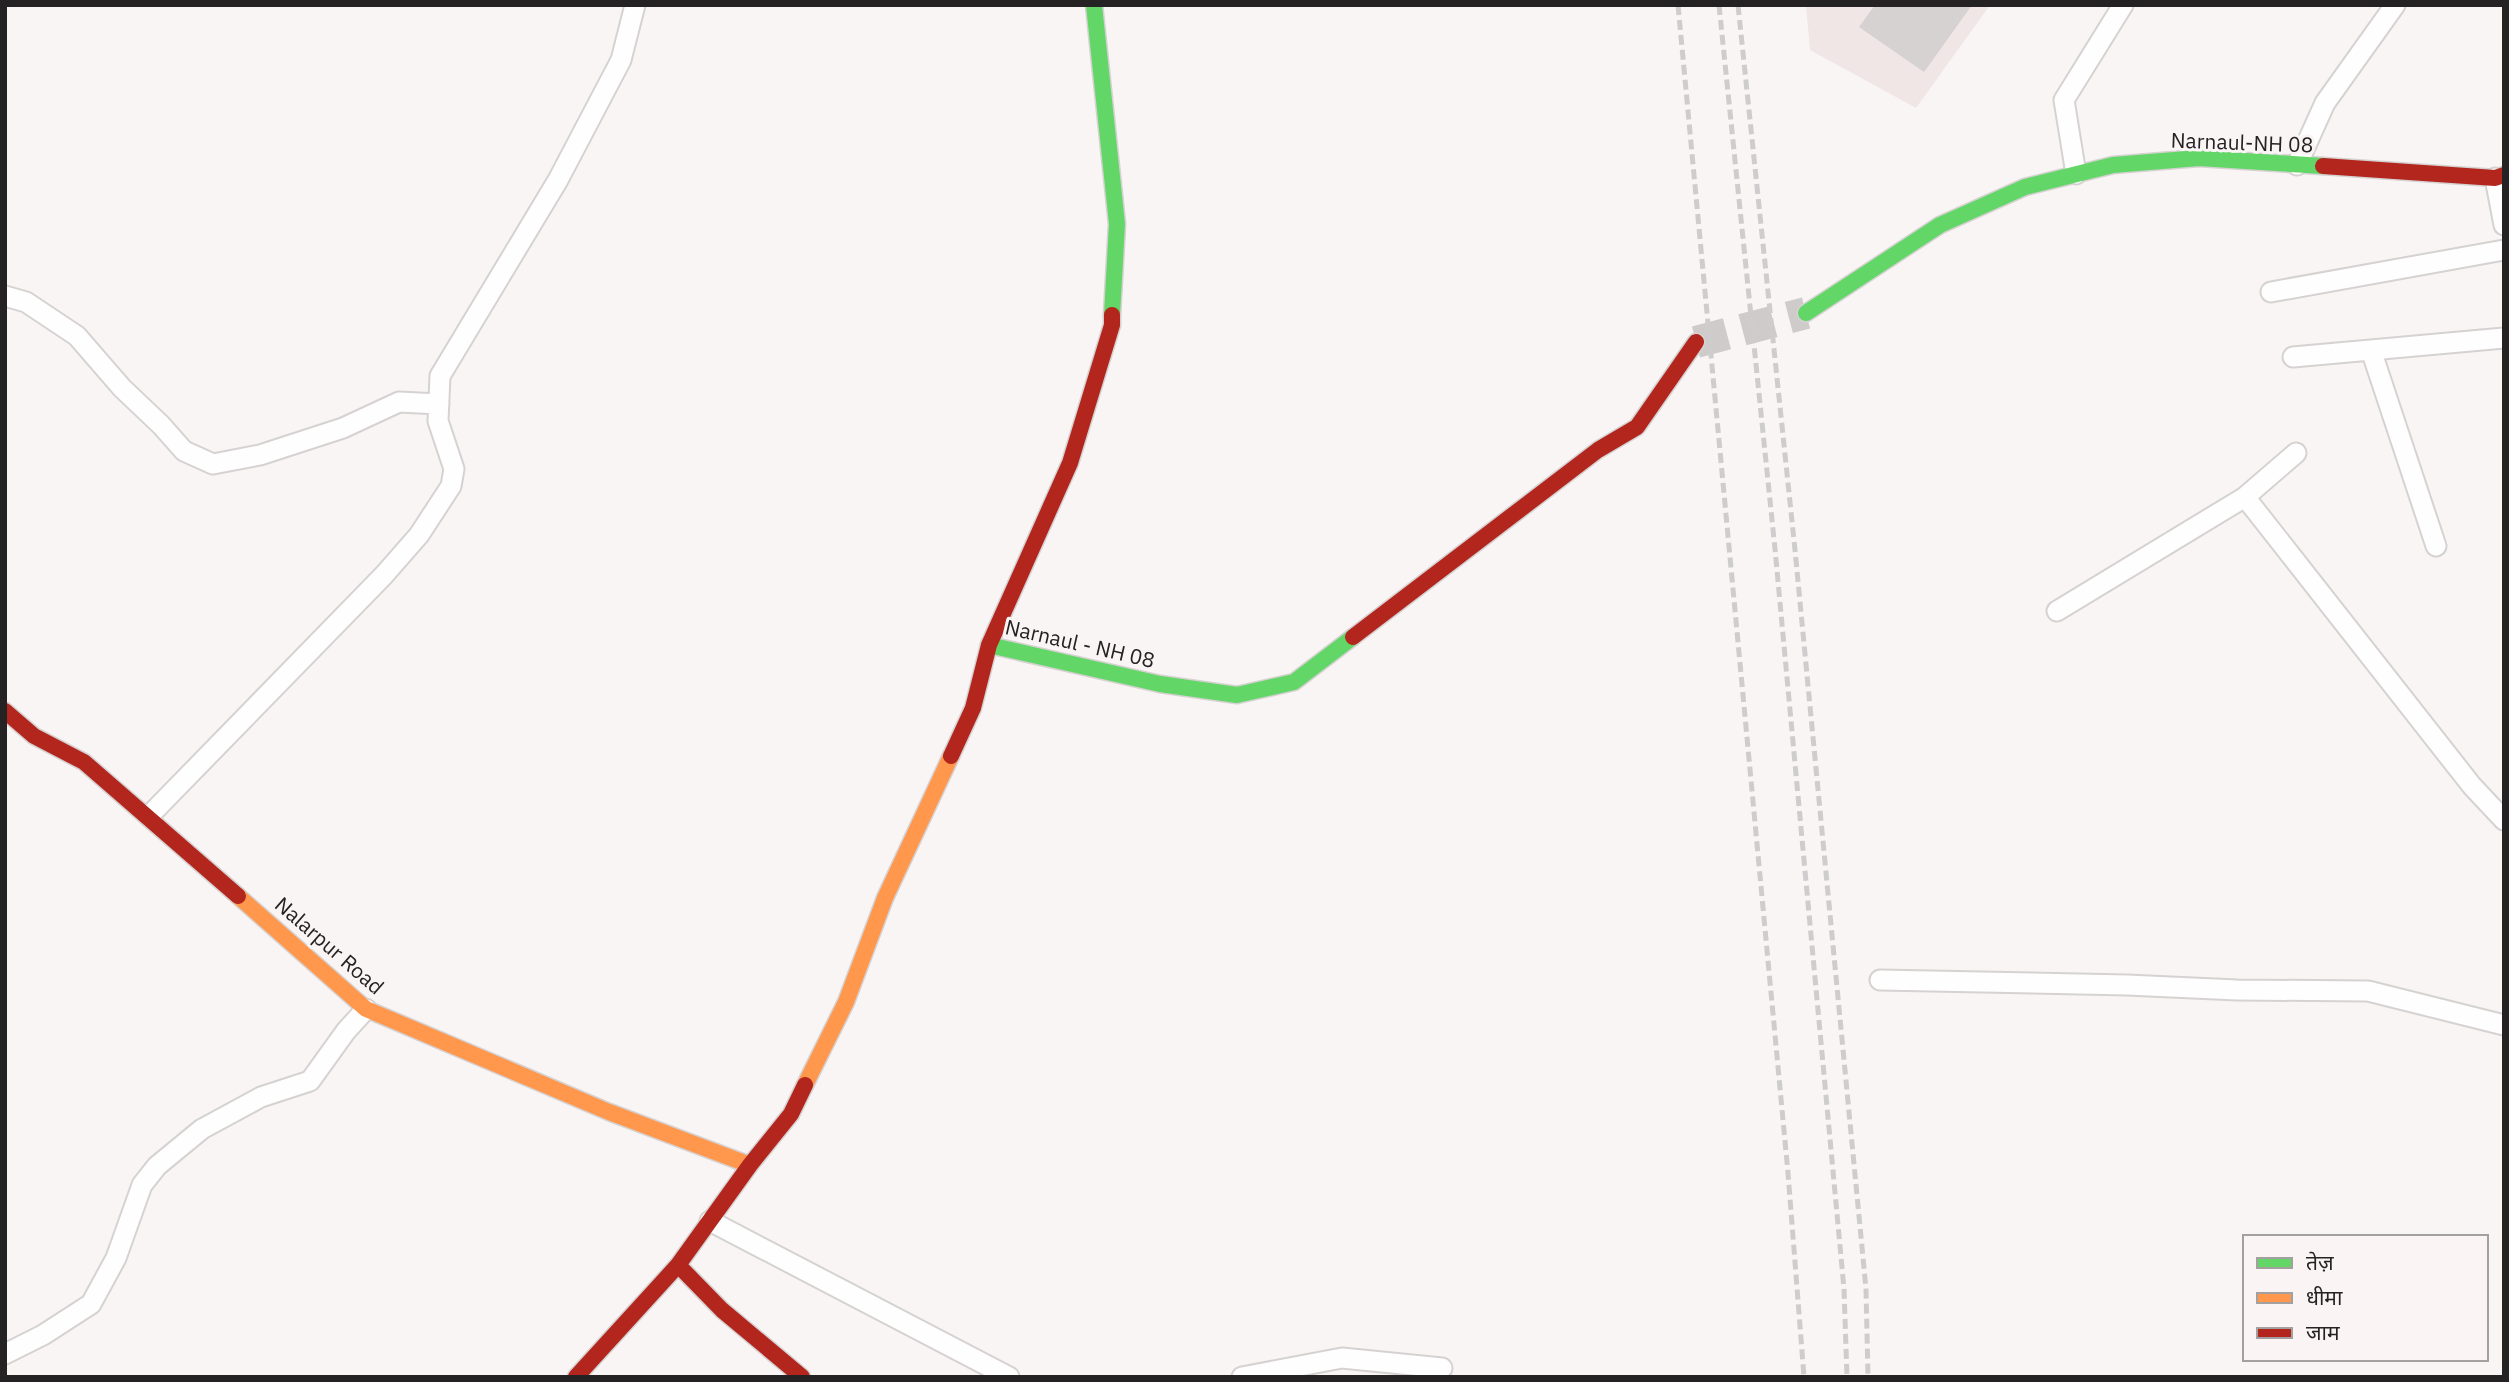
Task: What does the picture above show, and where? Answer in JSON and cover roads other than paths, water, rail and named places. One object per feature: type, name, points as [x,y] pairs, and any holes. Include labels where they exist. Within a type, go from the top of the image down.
[{"type":"main road","name":"Narnaul - NH 08","points":[[1093,6],[1117,224],[1112,325],[1070,463],[989,645],[1160,684],[1237,695],[1294,682],[1598,450],[1637,426],[1696,342]]},
{"type":"main road","name":"Narnaul-NH 08","points":[[1806,313],[1940,225],[2025,187],[2113,165],[2199,158],[2499,176]]},
{"type":"main road","points":[[576,1377],[678,1265],[750,1165],[791,1114],[846,1002],[885,898],[973,708],[989,645]]},
{"type":"main road","name":"Nalarpur Road","points":[[5,711],[34,736],[84,762],[149,816],[366,1009],[609,1112],[750,1165]]},
{"type":"main road","points":[[678,1265],[710,1301],[773,1350],[802,1377]]},
{"type":"street","points":[[149,816],[384,575],[418,535],[451,486],[454,469],[438,421],[440,376],[558,180],[621,60],[635,5]]},
{"type":"street","points":[[2076,174],[2064,100],[2123,5]]},
{"type":"street","points":[[2297,165],[2325,103],[2395,5]]},
{"type":"street","points":[[2499,176],[2504,225]]},
{"type":"street","points":[[2271,292],[2504,250]]},
{"type":"street","points":[[5,296],[26,302],[77,336],[122,388],[184,451],[213,464],[260,455],[343,428],[399,402],[439,404]]},
{"type":"street","points":[[2293,357],[2504,338]]},
{"type":"street","points":[[2371,350],[2436,546]]},
{"type":"street","points":[[2057,611],[2245,497],[2296,453]]},
{"type":"street","points":[[2245,497],[2472,786],[2504,820]]},
{"type":"street","points":[[1880,980],[2368,991],[2504,1026]]},
{"type":"street","points":[[5,1354],[43,1335],[91,1304],[116,1258],[142,1185],[157,1166],[202,1129],[261,1097],[310,1081],[346,1031],[366,1009]]},
{"type":"street","points":[[710,1221],[1009,1377]]},
{"type":"street","points":[[1242,1377],[1342,1358],[1442,1368],[1434,1377]]},
{"type":"tunnel","points":[[1696,342],[1806,313]]},
{"type":"railway","points":[[1678,5],[1788,1173],[1804,1377]]},
{"type":"railway","points":[[1719,5],[1775,549],[1844,1289],[1847,1377]]},
{"type":"railway","points":[[1738,5],[1795,550],[1866,1289],[1868,1377]]}]
